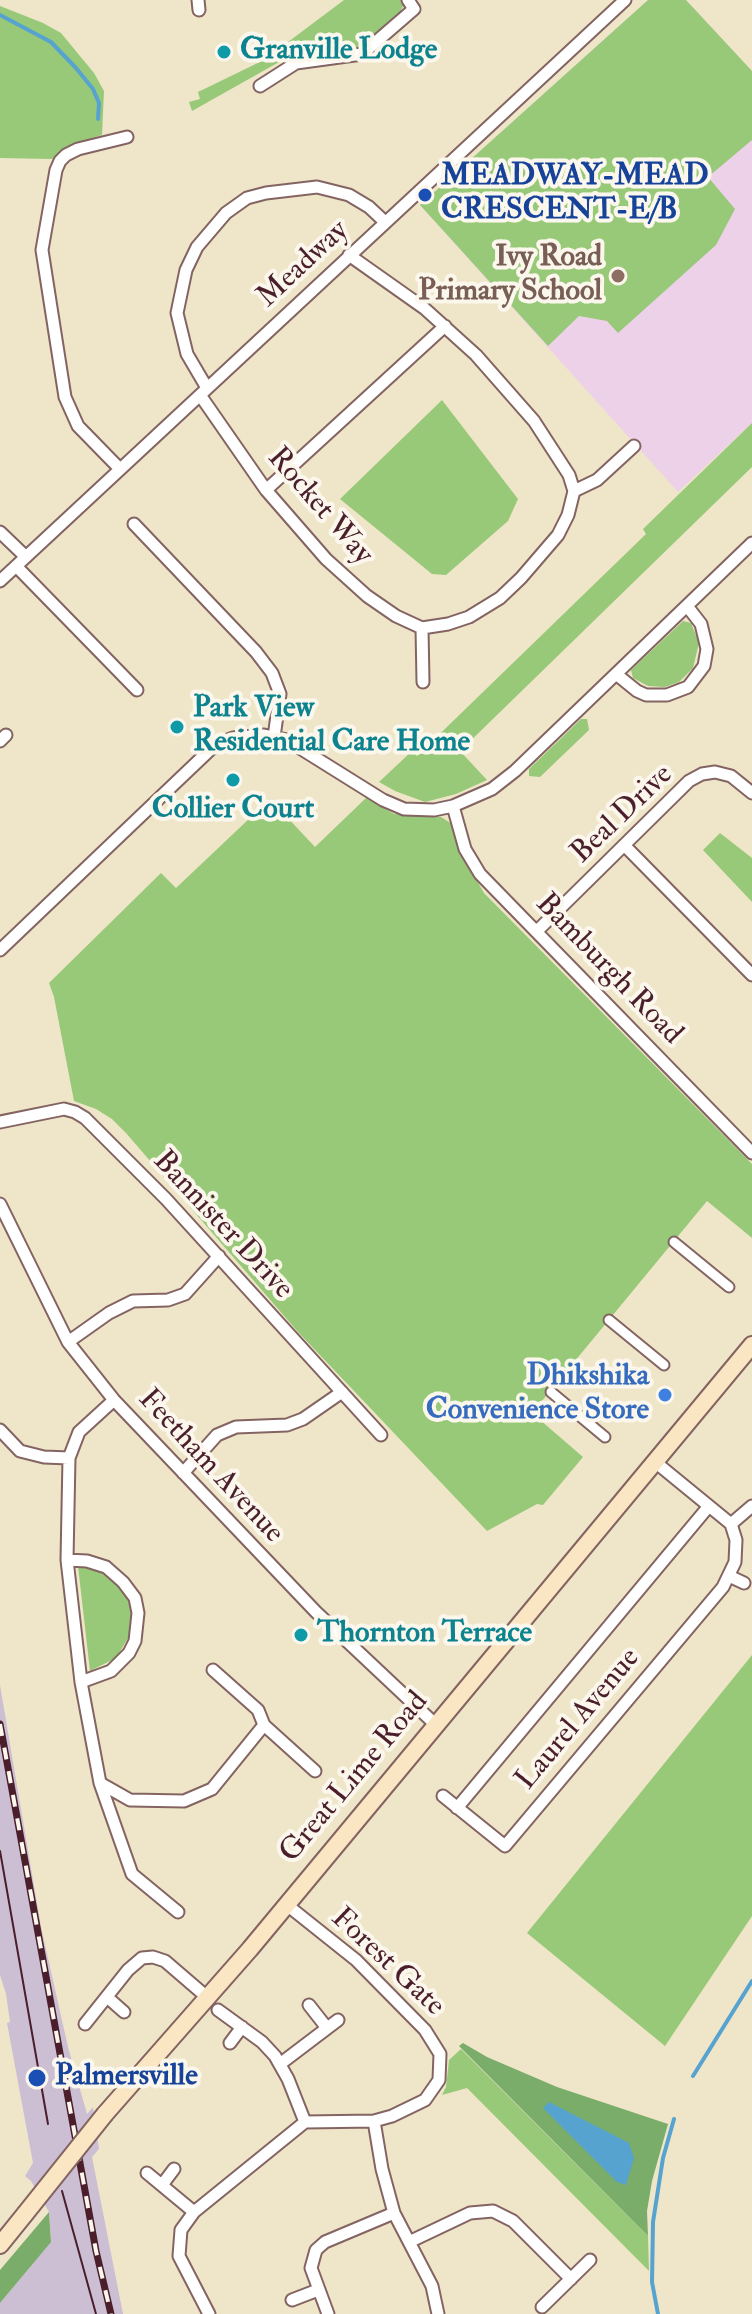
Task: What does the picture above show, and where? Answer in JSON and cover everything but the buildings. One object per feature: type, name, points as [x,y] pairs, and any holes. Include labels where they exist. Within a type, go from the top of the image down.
[{"type":"main road","name":"Great Lime Road","points":[[0,2245],[105,2114],[213,2004],[287,1905],[752,1345]]},
{"type":"street","points":[[260,86],[296,63],[362,54],[411,4],[424,0]]},
{"type":"street","name":"Meadway","points":[[0,581],[625,0]]},
{"type":"street","points":[[120,469],[78,426],[65,397],[42,250],[60,161],[78,149],[127,137]]},
{"type":"street","name":"Rocket Way","points":[[385,222],[369,207],[349,195],[317,187],[247,198],[226,213],[197,247],[186,270],[177,313],[184,344],[204,392],[266,490],[326,559],[367,596],[396,616],[422,628]]},
{"type":"street","points":[[349,255],[424,308],[476,355],[534,421],[569,475],[574,491],[568,515],[558,535],[500,598],[469,617],[422,628],[423,682]]},
{"type":"street","points":[[266,490],[445,326]]},
{"type":"street","points":[[574,491],[597,480],[634,446]]},
{"type":"street","points":[[134,524],[256,652],[272,673],[280,694],[274,737]]},
{"type":"street","points":[[0,532],[26,557]]},
{"type":"street","points":[[0,950],[214,746],[250,734],[287,740],[383,800],[404,809],[434,810],[453,806],[492,789],[515,771],[751,544]]},
{"type":"street","points":[[16,566],[137,690]]},
{"type":"street","points":[[616,674],[646,695],[667,695],[688,687],[704,666],[707,649],[701,624],[687,606]]},
{"type":"street","name":"Beal Drive","points":[[537,931],[689,781],[715,772],[731,776],[752,793]]},
{"type":"street","name":"Bamburgh Road","points":[[453,806],[465,849],[480,874],[752,1153]]},
{"type":"street","points":[[625,846],[752,975]]},
{"type":"street","name":"Bannister Drive","points":[[0,1122],[64,1109],[75,1112],[166,1199],[381,1435]]},
{"type":"street","name":"Feetham Avenue","points":[[0,1204],[68,1342],[114,1400],[316,1612],[436,1725]]},
{"type":"street","points":[[674,1242],[729,1287]]},
{"type":"street","points":[[68,1342],[109,1313],[133,1301],[168,1300],[185,1294],[219,1256]]},
{"type":"street","points":[[609,1320],[664,1365]]},
{"type":"street","points":[[183,1473],[217,1435],[236,1427],[287,1425],[303,1419],[342,1392]]},
{"type":"street","points":[[551,1392],[605,1437]]},
{"type":"street","points":[[114,1400],[79,1432],[69,1458],[67,1560],[81,1682],[100,1783],[132,1874],[178,1912]]},
{"type":"street","points":[[0,1430],[20,1451],[44,1457],[69,1458]]},
{"type":"street","points":[[654,1461],[731,1524],[736,1540],[735,1562],[729,1576],[744,1583]]},
{"type":"street","name":"Laurel Avenue","points":[[457,1808],[709,1506]]},
{"type":"street","points":[[731,1524],[751,1510]]},
{"type":"street","points":[[67,1560],[87,1561],[106,1567],[135,1598],[138,1613],[135,1641],[129,1653],[111,1671],[81,1682]]},
{"type":"street","name":"Laurel Avenue","points":[[443,1796],[505,1846],[729,1576]]},
{"type":"street","points":[[213,1670],[258,1710],[264,1725],[315,1771]]},
{"type":"street","points":[[100,1783],[130,1800],[184,1801],[212,1789],[264,1725]]},
{"type":"street","name":"Forest Gate","points":[[287,1905],[368,1971],[425,2030],[440,2054],[439,2080],[425,2100],[407,2111],[374,2121],[305,2122]]},
{"type":"street","points":[[85,2024],[128,1970],[142,1958],[153,1957],[165,1961],[262,2042],[288,2079],[305,2122],[194,2212],[181,2230],[179,2256],[209,2314]]},
{"type":"street","points":[[107,1997],[124,2012]]},
{"type":"street","points":[[309,2005],[327,2028]]},
{"type":"street","points":[[280,2064],[338,2020]]},
{"type":"street","points":[[230,2043],[242,2027]]},
{"type":"street","points":[[374,2121],[394,2213],[432,2286],[438,2314]]},
{"type":"street","points":[[162,2185],[174,2169]]},
{"type":"street","points":[[147,2173],[194,2212]]},
{"type":"street","points":[[409,2242],[470,2213],[493,2211],[513,2221],[571,2279]]},
{"type":"street","points":[[328,2314],[311,2268],[320,2245],[394,2213]]},
{"type":"street","points":[[542,2307],[590,2260]]},
{"type":"street","points":[[292,2300],[318,2290]]},
{"type":"shaded area","name":"Ivy Road Primary School","points":[[648,0],[686,0],[752,71],[752,423],[678,492],[420,205]]},
{"type":"shaded area","points":[[0,1685],[41,1927],[68,2047],[87,2114],[93,2107],[99,2149],[92,2157],[123,2314],[0,2314],[0,2303],[51,2241],[49,2212],[25,2176],[33,2163],[7,2023],[10,2022],[6,1994],[0,1975]]},
{"type":"green space","points":[[344,0],[401,0],[404,4],[399,15],[366,46],[288,57],[192,111],[189,102],[200,99],[198,92],[264,60]]},
{"type":"green space","name":"Ivy Road Primary School","points":[[648,0],[686,0],[752,71],[752,140],[708,177],[735,209],[716,245],[618,333],[607,321],[579,316],[548,346],[420,205]]},
{"type":"green space","points":[[0,6],[61,33],[94,73],[104,91],[102,135],[68,146],[52,159],[0,158]]},
{"type":"green space","points":[[442,400],[518,499],[508,521],[446,575],[432,574],[340,499]]},
{"type":"green space","points":[[752,423],[752,467],[460,751],[487,780],[456,794],[425,802],[379,782],[412,751],[417,756],[646,534],[643,529]]},
{"type":"green space","points":[[683,621],[691,623],[699,643],[693,668],[679,682],[665,687],[648,686],[633,678],[631,670]]},
{"type":"green space","points":[[581,719],[587,719],[589,730],[540,777],[529,776],[529,769]]},
{"type":"green space","points":[[366,798],[394,814],[441,817],[452,824],[462,855],[484,893],[752,1164],[752,1238],[707,1201],[532,1413],[583,1457],[543,1505],[537,1504],[487,1531],[298,1332],[126,1133],[96,1109],[74,1101],[49,983],[161,873],[176,888],[270,799],[315,847]]},
{"type":"green space","points":[[720,833],[752,858],[752,902],[703,850]]},
{"type":"green space","points":[[78,1566],[102,1571],[122,1586],[132,1611],[128,1638],[116,1658],[90,1671]]},
{"type":"green space","points":[[752,1655],[752,1916],[665,2046],[527,1933]]},
{"type":"green space","points":[[463,2043],[487,2057],[557,2087],[668,2124],[652,2181],[647,2211],[648,2236],[459,2046]]},
{"type":"green space","points":[[461,2049],[648,2236],[649,2271],[467,2088],[442,2095],[449,2060]]},
{"type":"green space","points":[[49,2212],[51,2242],[0,2303],[0,2270]]},
{"type":"water","points":[[549,2102],[629,2143],[634,2158],[626,2185],[617,2182],[543,2108]]},
{"type":"waterway","points":[[0,15],[51,42],[76,68],[93,89],[99,103],[98,119]]},
{"type":"waterway","points":[[693,2076],[752,1981]]},
{"type":"waterway","points":[[658,2314],[652,2282],[653,2222],[663,2158],[674,2119]]},
{"type":"tram line","points":[[0,1851],[48,2124]]},
{"type":"tram line","points":[[62,2191],[96,2314]]},
{"type":"railway","points":[[0,1724],[96,2251],[111,2314]]},
{"type":"place","name":"Granville Lodge","points":[[224,52]]},
{"type":"place","name":"MEADWAY-MEAD CRESCENT-E/B","points":[[425,195]]},
{"type":"place","name":"Ivy Road Primary School","points":[[618,276]]},
{"type":"place","name":"Park View Residential Care Home","points":[[177,727]]},
{"type":"place","name":"Collier Court","points":[[233,780]]},
{"type":"place","name":"Dhikshika Convenience Store","points":[[665,1395]]},
{"type":"place","name":"Thornton Terrace","points":[[301,1635]]},
{"type":"place","name":"Palmersville","points":[[37,2078]]}]
